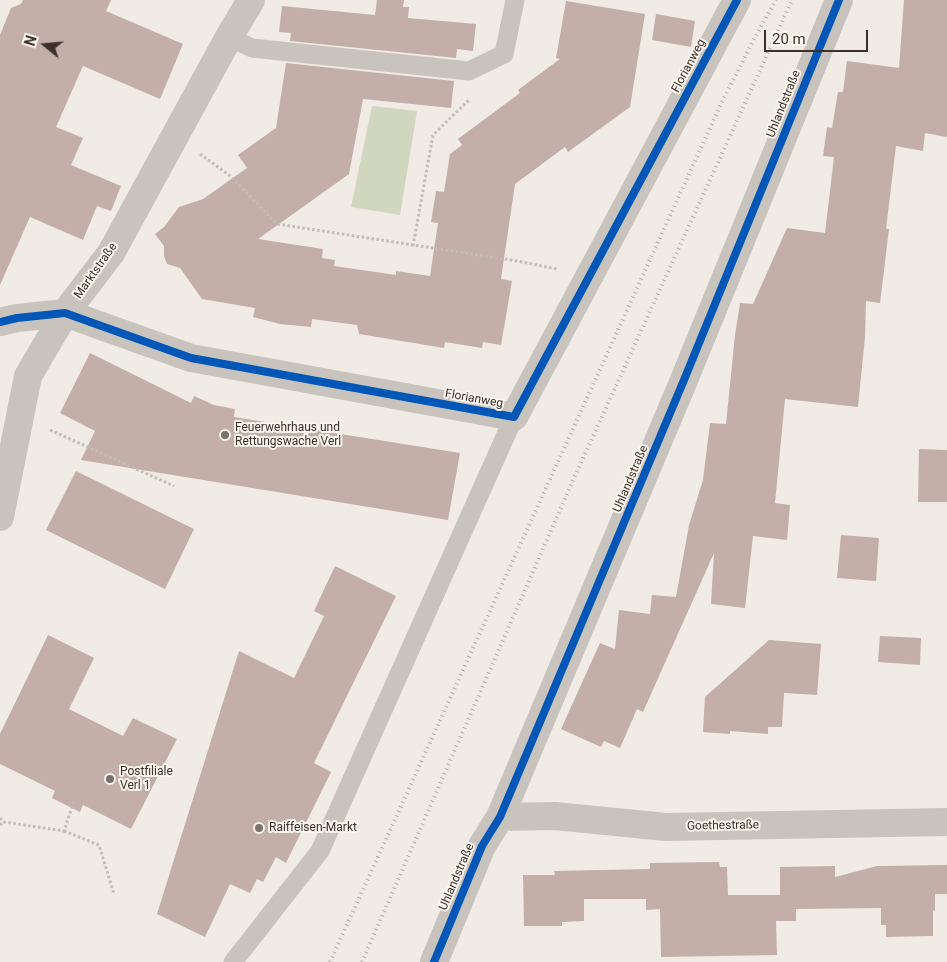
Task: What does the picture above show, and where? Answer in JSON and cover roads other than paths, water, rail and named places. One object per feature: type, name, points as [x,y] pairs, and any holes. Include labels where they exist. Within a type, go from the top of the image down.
[{"type":"street","name":"Marktstraße","points":[[0,517],[28,376],[66,313],[111,253],[251,0]]},
{"type":"street","name":"Florianweg","points":[[0,322],[17,318],[66,313],[191,358],[514,417],[737,0]]},
{"type":"street","name":"Uhlandstraße","points":[[434,962],[482,846],[500,818],[684,380],[839,0]]},
{"type":"street","name":"Goethestraße","points":[[500,818],[555,816],[666,827],[947,822]]},
{"type":"lane","points":[[229,37],[252,48],[469,71],[504,54],[515,0]]},
{"type":"lane","points":[[233,962],[320,851],[514,417]]},
{"type":"railway","points":[[330,962],[720,106],[776,0]]},
{"type":"railway","points":[[362,962],[574,478],[792,0]]},
{"type":"place","name":"Feuerwehrhaus und Rettungswache Verl","points":[[225,435]]},
{"type":"place","name":"Postfiliale Verl 1","points":[[110,779]]},
{"type":"place","name":"Raiffeisen-Markt","points":[[259,828]]}]
